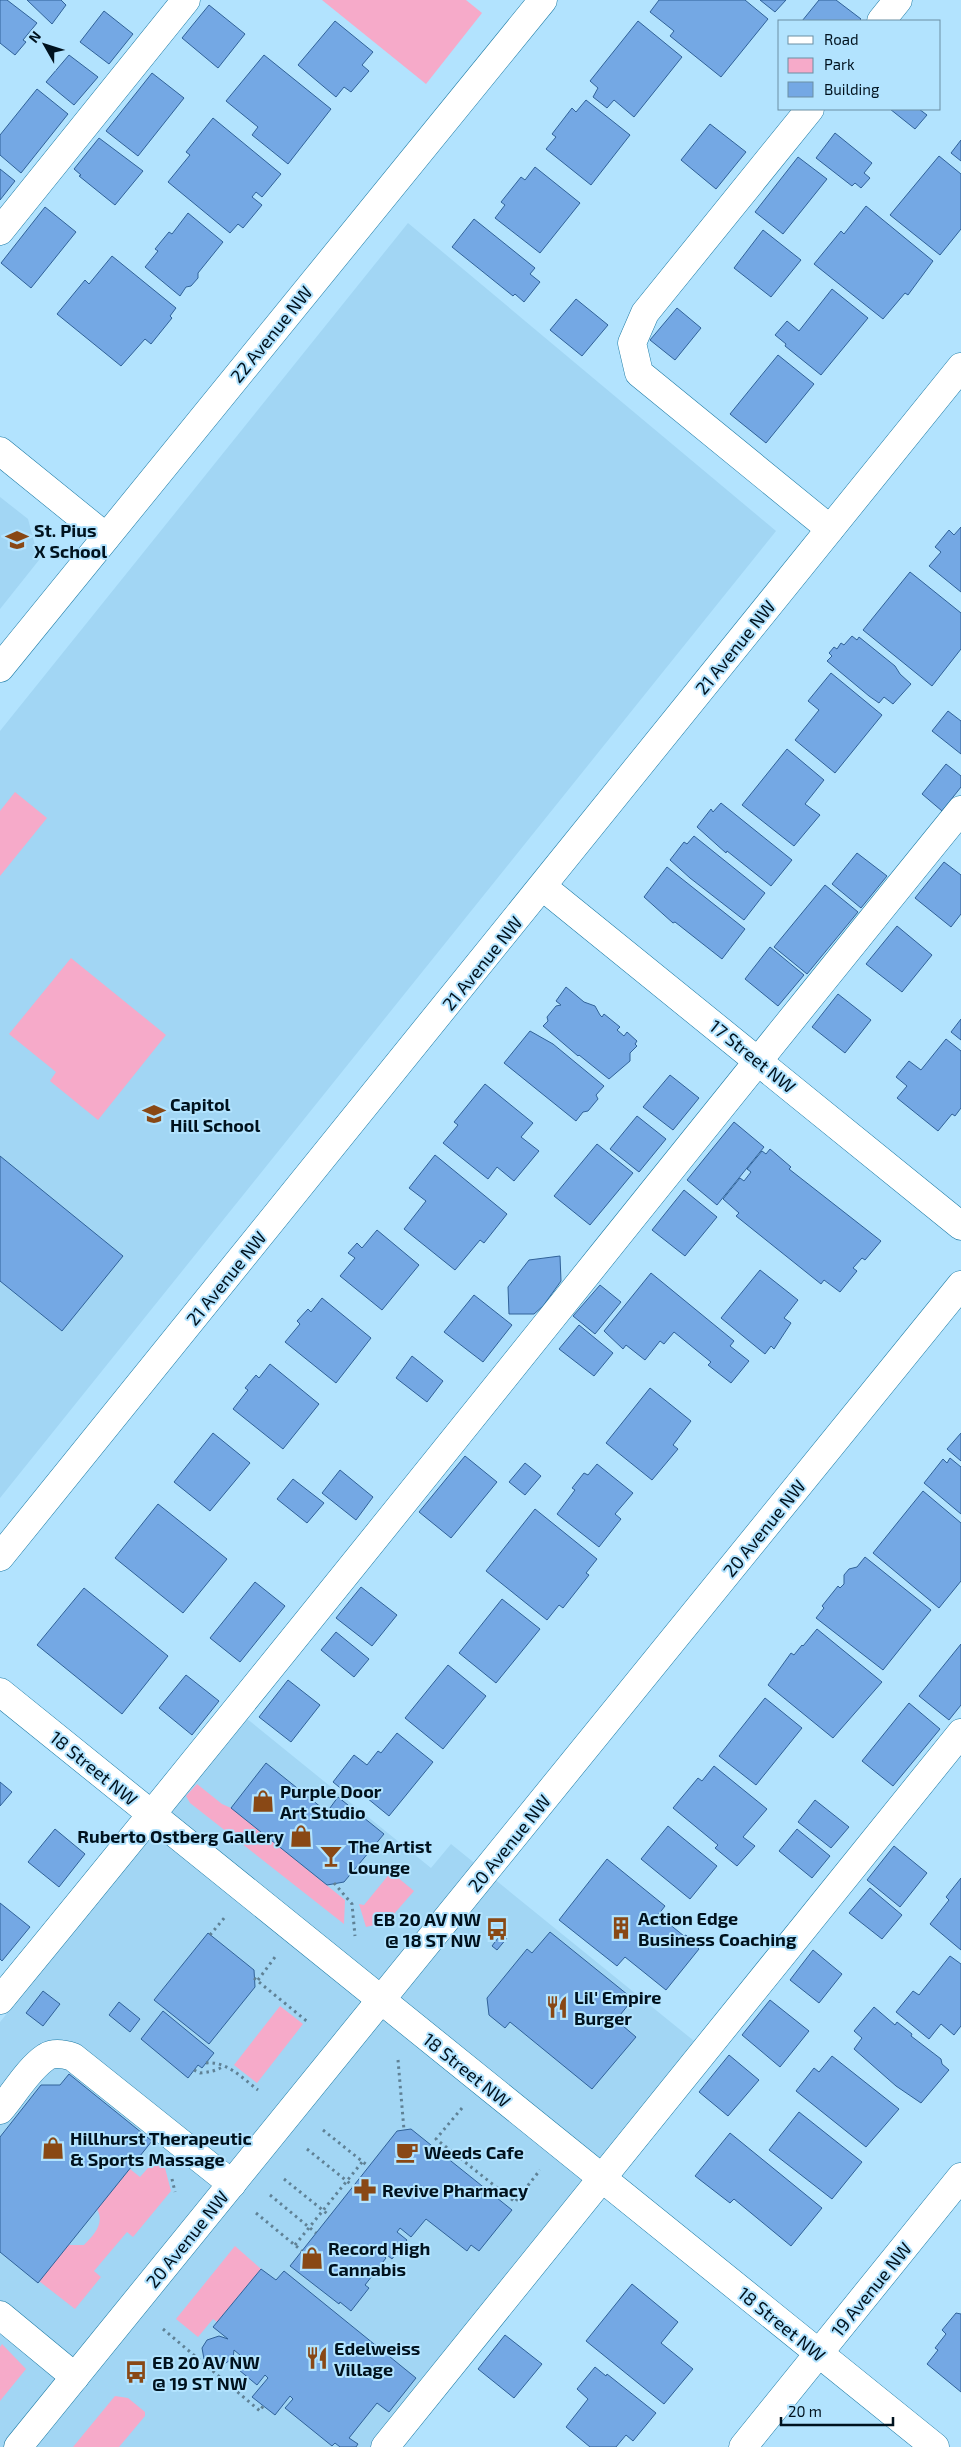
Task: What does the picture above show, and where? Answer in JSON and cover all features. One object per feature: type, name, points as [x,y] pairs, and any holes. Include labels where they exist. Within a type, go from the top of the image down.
[{"type":"street","points":[[0,231],[186,0]]},
{"type":"street","name":"22 Avenue NW","points":[[0,668],[543,0]]},
{"type":"street","points":[[882,20],[898,0]]},
{"type":"street","points":[[809,110],[645,313],[632,343],[639,373],[830,529]]},
{"type":"street","name":"21 Avenue NW","points":[[0,1557],[961,368]]},
{"type":"street","points":[[0,451],[106,537]]},
{"type":"street","points":[[0,2000],[152,1815],[961,810]]},
{"type":"street","name":"17 Street NW","points":[[543,887],[961,1226]]},
{"type":"street","name":"20 Avenue NW","points":[[18,2447],[961,1285]]},
{"type":"street","name":"18 Street NW","points":[[0,1692],[935,2447]]},
{"type":"street","points":[[384,2447],[961,1733]]},
{"type":"street","points":[[0,2110],[47,2056],[60,2054],[73,2057],[232,2184]]},
{"type":"street","name":"19 Avenue NW","points":[[743,2447],[961,2177]]},
{"type":"street","points":[[0,2315],[75,2377]]},
{"type":"path","points":[[334,1884],[352,1904],[355,1937]]},
{"type":"path","points":[[210,1935],[225,1917]]},
{"type":"path","points":[[275,1957],[256,1979],[309,2023]]},
{"type":"path","points":[[398,2060],[404,2130]]},
{"type":"path","points":[[206,2063],[216,2062],[225,2065],[258,2090]]},
{"type":"path","points":[[194,2070],[200,2073],[210,2072],[225,2065]]},
{"type":"path","points":[[463,2107],[436,2139],[443,2145],[515,2202],[541,2170]]},
{"type":"path","points":[[323,2130],[368,2166]]},
{"type":"path","points":[[307,2150],[353,2186]]},
{"type":"path","points":[[295,2246],[363,2161]]},
{"type":"path","points":[[284,2179],[330,2216]]},
{"type":"path","points":[[270,2195],[316,2233]]},
{"type":"path","points":[[256,2213],[302,2251]]},
{"type":"path","points":[[163,2329],[260,2411],[263,2406]]},
{"type":"shaded area","name":"Capitol Hill School","points":[[408,223],[776,531],[0,1498],[0,731]]},
{"type":"shaded area","name":"St. Pius X School","points":[[0,497],[28,519],[39,560],[0,609]]},
{"type":"shaded area","points":[[246,1718],[431,1868],[451,1844],[699,2045],[374,2447],[0,2447],[0,2022]]},
{"type":"green space","points":[[322,0],[466,0],[482,13],[426,84]]},
{"type":"green space","points":[[15,792],[47,818],[0,876],[0,811]]},
{"type":"green space","points":[[71,958],[166,1035],[98,1120],[50,1081],[56,1072],[9,1034]]},
{"type":"green space","points":[[197,1784],[222,1804],[231,1808],[345,1900],[344,1924],[190,1803],[186,1796]]},
{"type":"green space","points":[[391,1872],[414,1891],[387,1922],[366,1927],[359,1904],[364,1905]]},
{"type":"green space","points":[[280,2006],[303,2024],[257,2083],[234,2065]]},
{"type":"green space","points":[[155,2160],[165,2168],[171,2191],[133,2237],[127,2232],[94,2271],[101,2277],[75,2309],[39,2281],[68,2245],[84,2245],[91,2237],[99,2224],[100,2219],[97,2209],[130,2169],[140,2177]]},
{"type":"green space","points":[[235,2246],[261,2269],[217,2322],[213,2319],[198,2337],[176,2319]]},
{"type":"green space","points":[[2,2344],[26,2369],[0,2401],[0,2347]]},
{"type":"green space","points":[[115,2396],[128,2398],[145,2412],[145,2416],[119,2447],[73,2447]]},
{"type":"building","points":[[0,0],[7,0],[37,23],[23,40],[26,42],[15,55],[0,43]]},
{"type":"building","points":[[27,0],[61,0],[66,5],[52,24]]},
{"type":"building","points":[[659,0],[745,0],[768,19],[721,77],[670,36],[674,31],[650,12]]},
{"type":"building","points":[[760,0],[786,0],[775,12]]},
{"type":"building","points":[[819,0],[836,0],[861,19],[860,20],[803,20]]},
{"type":"building","points":[[209,5],[245,34],[218,68],[182,38]]},
{"type":"building","points":[[104,11],[133,34],[109,64],[80,42]]},
{"type":"building","points":[[335,21],[373,52],[362,65],[369,71],[351,92],[344,87],[336,97],[298,65]]},
{"type":"building","points":[[638,21],[682,57],[634,117],[614,100],[607,108],[593,97],[598,88],[590,81]]},
{"type":"building","points":[[69,55],[98,77],[74,105],[46,82]]},
{"type":"building","points":[[264,55],[331,109],[288,164],[252,135],[258,127],[226,101]]},
{"type":"building","points":[[152,73],[184,98],[138,156],[106,131]]},
{"type":"building","points":[[37,89],[68,114],[21,173],[0,155],[0,135]]},
{"type":"building","points":[[586,100],[630,135],[591,185],[546,149],[556,137],[552,134],[572,108],[576,112]]},
{"type":"building","points":[[891,110],[920,110],[927,115],[915,129]]},
{"type":"building","points":[[213,118],[281,174],[262,197],[256,192],[252,197],[262,205],[243,228],[238,224],[230,233],[168,182],[190,155],[186,152]]},
{"type":"building","points":[[710,124],[746,152],[716,189],[681,160]]},
{"type":"building","points":[[835,133],[872,163],[864,173],[870,178],[861,188],[855,183],[852,186],[816,158]]},
{"type":"building","points":[[99,138],[143,171],[115,205],[79,176],[81,175],[74,169]]},
{"type":"building","points":[[961,140],[961,161],[951,153]]},
{"type":"building","points":[[939,156],[961,174],[961,229],[940,255],[890,215]]},
{"type":"building","points":[[798,157],[827,179],[783,234],[755,212]]},
{"type":"building","points":[[535,167],[580,203],[540,253],[495,218],[505,205],[501,202],[521,177],[525,180]]},
{"type":"building","points":[[0,169],[15,181],[0,200]]},
{"type":"building","points":[[866,206],[933,261],[908,295],[905,293],[883,319],[814,264],[841,231],[844,234]]},
{"type":"building","points":[[45,207],[76,232],[31,288],[1,263]]},
{"type":"building","points":[[188,213],[223,242],[198,273],[198,278],[191,286],[186,287],[180,296],[145,267],[158,251],[155,249],[169,232],[172,234]]},
{"type":"building","points":[[474,219],[535,268],[530,274],[540,282],[524,302],[515,294],[513,296],[452,247]]},
{"type":"building","points":[[763,230],[801,260],[771,297],[734,268]]},
{"type":"building","points":[[112,256],[176,308],[170,316],[172,318],[151,344],[145,339],[121,366],[57,314],[85,280],[89,284]]},
{"type":"building","points":[[832,289],[868,318],[821,375],[785,346],[786,344],[775,335],[787,321],[799,331]]},
{"type":"building","points":[[576,299],[608,325],[582,356],[550,330]]},
{"type":"building","points":[[677,308],[701,328],[675,360],[650,340]]},
{"type":"building","points":[[778,355],[814,384],[766,443],[730,414]]},
{"type":"building","points":[[961,527],[961,592],[929,566],[941,552],[935,547],[949,530],[954,535]]},
{"type":"building","points":[[910,572],[961,613],[961,649],[932,686],[863,630]]},
{"type":"building","points":[[852,636],[857,640],[859,637],[895,666],[900,674],[911,684],[893,704],[884,697],[879,703],[827,661],[832,656],[829,653],[834,647],[837,649],[841,643],[844,645]]},
{"type":"building","points":[[831,673],[882,715],[835,773],[795,740],[819,710],[808,701]]},
{"type":"building","points":[[948,711],[961,721],[961,754],[932,731]]},
{"type":"building","points":[[787,749],[824,780],[805,804],[820,815],[794,846],[742,805]]},
{"type":"building","points":[[946,764],[961,776],[961,787],[942,811],[922,794]]},
{"type":"building","points":[[721,803],[792,860],[771,886],[727,851],[726,853],[697,827],[711,809],[713,812]]},
{"type":"building","points":[[694,836],[765,893],[744,920],[670,860],[684,842],[687,844]]},
{"type":"building","points":[[857,853],[887,876],[861,908],[832,884]]},
{"type":"building","points":[[944,862],[961,875],[961,914],[951,927],[915,898]]},
{"type":"building","points":[[667,867],[745,929],[722,959],[675,922],[673,923],[644,897]]},
{"type":"building","points":[[825,885],[858,912],[807,974],[774,947]]},
{"type":"building","points":[[897,926],[932,955],[902,992],[866,964]]},
{"type":"building","points":[[770,947],[804,975],[778,1006],[745,979]]},
{"type":"building","points":[[566,987],[584,1002],[595,1006],[602,1017],[604,1014],[620,1027],[617,1030],[624,1036],[627,1032],[637,1041],[635,1044],[637,1046],[630,1053],[630,1061],[609,1079],[543,1026],[548,1021],[547,1017],[556,1006],[561,1005],[556,1001]]},
{"type":"building","points":[[838,994],[871,1020],[845,1053],[812,1027]]},
{"type":"building","points":[[961,1019],[961,1040],[951,1032]]},
{"type":"building","points":[[530,1031],[553,1044],[604,1086],[596,1095],[598,1099],[576,1121],[504,1063]]},
{"type":"building","points":[[946,1039],[961,1051],[961,1108],[955,1116],[952,1114],[938,1131],[897,1098],[907,1086],[896,1077],[909,1061],[921,1070]]},
{"type":"building","points":[[670,1075],[699,1098],[673,1130],[643,1107]]},
{"type":"building","points":[[485,1084],[533,1123],[521,1137],[539,1151],[514,1181],[497,1167],[488,1179],[443,1143],[458,1125],[454,1122]]},
{"type":"building","points":[[637,1116],[666,1139],[639,1172],[610,1149]]},
{"type":"building","points":[[734,1122],[764,1147],[717,1205],[687,1180]]},
{"type":"building","points":[[597,1144],[633,1173],[590,1225],[554,1196]]},
{"type":"building","points":[[770,1149],[791,1167],[789,1169],[881,1241],[865,1260],[862,1258],[853,1268],[857,1271],[840,1292],[824,1280],[821,1284],[736,1216],[739,1213],[723,1199],[740,1178],[744,1181],[751,1172],[747,1169],[762,1151],[766,1154]]},
{"type":"building","points":[[435,1155],[507,1214],[484,1243],[480,1240],[455,1270],[404,1229],[426,1201],[409,1188]]},
{"type":"building","points":[[0,1156],[123,1256],[62,1331],[0,1281]]},
{"type":"building","points":[[684,1190],[717,1217],[685,1256],[652,1230]]},
{"type":"building","points":[[377,1230],[419,1265],[382,1310],[340,1276],[355,1258],[348,1253],[357,1243],[362,1248]]},
{"type":"building","points":[[560,1256],[561,1281],[543,1306],[534,1314],[509,1314],[508,1287],[529,1260]]},
{"type":"building","points":[[760,1270],[798,1300],[784,1318],[791,1323],[774,1349],[771,1346],[765,1354],[721,1318]]},
{"type":"building","points":[[651,1273],[734,1341],[730,1346],[749,1361],[731,1383],[708,1365],[711,1362],[674,1332],[664,1344],[660,1341],[645,1360],[626,1345],[623,1349],[604,1331]]},
{"type":"building","points":[[600,1285],[621,1302],[595,1334],[573,1316]]},
{"type":"building","points":[[474,1295],[512,1325],[483,1362],[444,1332]]},
{"type":"building","points":[[322,1298],[371,1338],[336,1383],[285,1342],[300,1324],[297,1321],[308,1309],[311,1312]]},
{"type":"building","points":[[579,1325],[613,1353],[594,1376],[559,1349]]},
{"type":"building","points":[[412,1356],[443,1381],[427,1402],[396,1378]]},
{"type":"building","points":[[270,1364],[319,1404],[283,1449],[233,1409],[248,1390],[245,1388],[256,1375],[259,1378]]},
{"type":"building","points":[[650,1388],[691,1421],[673,1445],[678,1449],[652,1480],[606,1443]]},
{"type":"building","points":[[213,1433],[250,1463],[210,1511],[174,1482]]},
{"type":"building","points":[[961,1433],[961,1461],[947,1449]]},
{"type":"building","points":[[465,1456],[497,1482],[451,1538],[419,1512]]},
{"type":"building","points":[[950,1458],[961,1467],[961,1514],[924,1483],[943,1459],[947,1463]]},
{"type":"building","points":[[525,1463],[541,1476],[525,1495],[509,1482]]},
{"type":"building","points":[[597,1464],[633,1493],[615,1514],[621,1519],[599,1547],[557,1514],[575,1490],[572,1488],[584,1473],[588,1475]]},
{"type":"building","points":[[340,1470],[373,1497],[356,1520],[322,1493]]},
{"type":"building","points":[[293,1479],[324,1503],[307,1523],[277,1499]]},
{"type":"building","points":[[923,1491],[961,1523],[961,1581],[939,1608],[873,1553]]},
{"type":"building","points":[[158,1504],[227,1559],[183,1613],[115,1558]]},
{"type":"building","points":[[535,1509],[597,1559],[586,1573],[589,1575],[563,1608],[559,1605],[547,1620],[486,1571]]},
{"type":"building","points":[[865,1557],[931,1610],[883,1670],[816,1618],[824,1608],[822,1606],[838,1586],[840,1588],[844,1584],[844,1575],[849,1569],[857,1567]]},
{"type":"building","points":[[255,1582],[285,1606],[240,1662],[210,1638]]},
{"type":"building","points":[[361,1587],[397,1615],[372,1646],[336,1618]]},
{"type":"building","points":[[84,1588],[168,1656],[122,1714],[37,1645]]},
{"type":"building","points":[[502,1599],[540,1629],[496,1683],[459,1653]]},
{"type":"building","points":[[817,1629],[882,1682],[833,1738],[768,1685],[791,1653],[794,1655]]},
{"type":"building","points":[[336,1632],[369,1659],[354,1677],[321,1650]]},
{"type":"building","points":[[961,1644],[961,1705],[949,1720],[919,1696]]},
{"type":"building","points":[[448,1665],[486,1696],[443,1749],[405,1718]]},
{"type":"building","points":[[186,1675],[219,1701],[192,1735],[159,1708]]},
{"type":"building","points":[[288,1680],[320,1705],[291,1742],[259,1717]]},
{"type":"building","points":[[765,1698],[802,1728],[756,1785],[719,1756]]},
{"type":"building","points":[[909,1703],[940,1729],[893,1786],[862,1761]]},
{"type":"building","points":[[397,1733],[433,1762],[389,1816],[356,1789],[350,1796],[333,1782],[354,1755],[367,1765],[378,1751],[381,1753]]},
{"type":"building","points":[[266,1763],[327,1812],[338,1797],[384,1834],[344,1882],[327,1885],[231,1808]]},
{"type":"building","points":[[714,1766],[767,1809],[743,1837],[755,1846],[737,1866],[715,1848],[718,1845],[673,1808],[698,1778],[702,1781]]},
{"type":"building","points":[[0,1782],[12,1792],[0,1806]]},
{"type":"building","points":[[815,1800],[849,1827],[831,1848],[798,1822]]},
{"type":"building","points":[[668,1826],[717,1866],[690,1899],[641,1859]]},
{"type":"building","points":[[55,1829],[85,1854],[59,1887],[28,1862]]},
{"type":"building","points":[[797,1829],[830,1856],[812,1878],[779,1851]]},
{"type":"building","points":[[894,1846],[927,1873],[900,1907],[867,1880]]},
{"type":"building","name":"Action Edge Business Coaching","points":[[607,1859],[665,1906],[658,1915],[684,1936],[686,1935],[699,1949],[666,1990],[625,1957],[617,1966],[559,1920]]},
{"type":"building","points":[[961,1878],[961,1950],[930,1924],[949,1900],[946,1897]]},
{"type":"building","points":[[870,1888],[902,1915],[882,1939],[849,1913]]},
{"type":"building","points":[[0,1903],[30,1927],[2,1961],[0,1959]]},
{"type":"building","name":"Lil' Empire Burger","points":[[550,1932],[633,1999],[616,2020],[636,2037],[592,2089],[510,2022],[505,2028],[489,2015],[487,1998],[527,1949],[532,1953]]},
{"type":"building","points":[[208,1933],[254,1970],[255,1987],[209,2044],[154,2000]]},
{"type":"building","points":[[501,1934],[507,1938],[497,1950],[492,1946]]},
{"type":"building","points":[[813,1950],[842,1974],[819,2003],[790,1980]]},
{"type":"building","points":[[950,1956],[961,1964],[961,2026],[954,2035],[941,2024],[929,2039],[896,2012],[913,1991],[919,1995]]},
{"type":"building","points":[[43,1991],[60,2004],[43,2026],[26,2013]]},
{"type":"building","points":[[770,2000],[809,2031],[780,2067],[742,2035]]},
{"type":"building","points":[[119,2002],[140,2019],[130,2032],[109,2015]]},
{"type":"building","points":[[874,2007],[895,2025],[897,2022],[912,2034],[911,2036],[941,2059],[942,2064],[949,2070],[921,2103],[896,2086],[854,2049],[862,2038],[854,2031]]},
{"type":"building","points":[[163,2011],[214,2053],[202,2068],[198,2065],[188,2078],[141,2039]]},
{"type":"building","points":[[729,2055],[759,2080],[728,2116],[699,2092]]},
{"type":"building","points":[[832,2056],[899,2109],[866,2147],[796,2091],[814,2068],[819,2072]]},
{"type":"building","points":[[69,2074],[152,2141],[38,2283],[0,2252],[0,2137],[41,2085],[60,2085]]},
{"type":"building","points":[[799,2112],[862,2162],[832,2199],[769,2150]]},
{"type":"building","points":[[411,2129],[512,2210],[479,2251],[471,2245],[467,2251],[426,2219],[411,2237],[400,2228],[397,2232],[407,2240],[392,2259],[382,2251],[380,2253],[386,2258],[365,2285],[369,2288],[351,2311],[290,2266],[397,2131]]},
{"type":"building","points":[[730,2133],[822,2208],[791,2246],[734,2199],[730,2203],[695,2176]]},
{"type":"building","name":"Edelweiss Village","points":[[261,2269],[276,2280],[284,2271],[416,2378],[389,2412],[377,2403],[349,2438],[358,2444],[356,2447],[340,2447],[335,2443],[332,2446],[285,2408],[293,2399],[290,2396],[275,2415],[252,2397],[268,2378],[265,2375],[257,2385],[239,2370],[247,2361],[234,2350],[233,2358],[223,2365],[215,2366],[204,2359],[202,2348],[207,2340],[219,2336],[228,2339],[213,2327]]},
{"type":"building","points":[[632,2284],[678,2322],[661,2343],[693,2369],[664,2404],[586,2341]]},
{"type":"building","points":[[956,2313],[961,2314],[961,2392],[927,2364],[938,2350],[935,2348],[946,2334],[942,2330]]},
{"type":"building","points":[[505,2335],[542,2364],[514,2398],[478,2369]]},
{"type":"building","points":[[595,2367],[606,2376],[607,2374],[656,2413],[633,2441],[626,2435],[616,2447],[590,2447],[566,2427],[588,2399],[577,2389]]},
{"type":"place","name":"St. Pius X School","points":[[17,540]]},
{"type":"place","name":"Capitol Hill School","points":[[154,1114]]},
{"type":"place","name":"Purple Door Art Studio","points":[[263,1801]]},
{"type":"place","name":"Ruberto Ostberg Gallery","points":[[301,1836]]},
{"type":"place","name":"The Artist Lounge","points":[[331,1856]]},
{"type":"place","name":"Action Edge Business Coaching","points":[[621,1928]]},
{"type":"place","name":"EB 20 AV NW @ 18 ST NW","points":[[497,1929]]},
{"type":"place","name":"Lil' Empire Burger","points":[[557,2007]]},
{"type":"place","name":"Hillhurst Therapeutic & Sports Massage","points":[[53,2148]]},
{"type":"place","name":"Weeds Cafe","points":[[407,2152]]},
{"type":"place","name":"Revive Pharmacy","points":[[365,2190]]},
{"type":"place","name":"Record High Cannabis","points":[[312,2258]]},
{"type":"place","name":"Edelweiss Village","points":[[317,2358]]},
{"type":"place","name":"EB 20 AV NW @ 19 ST NW","points":[[136,2372]]}]
